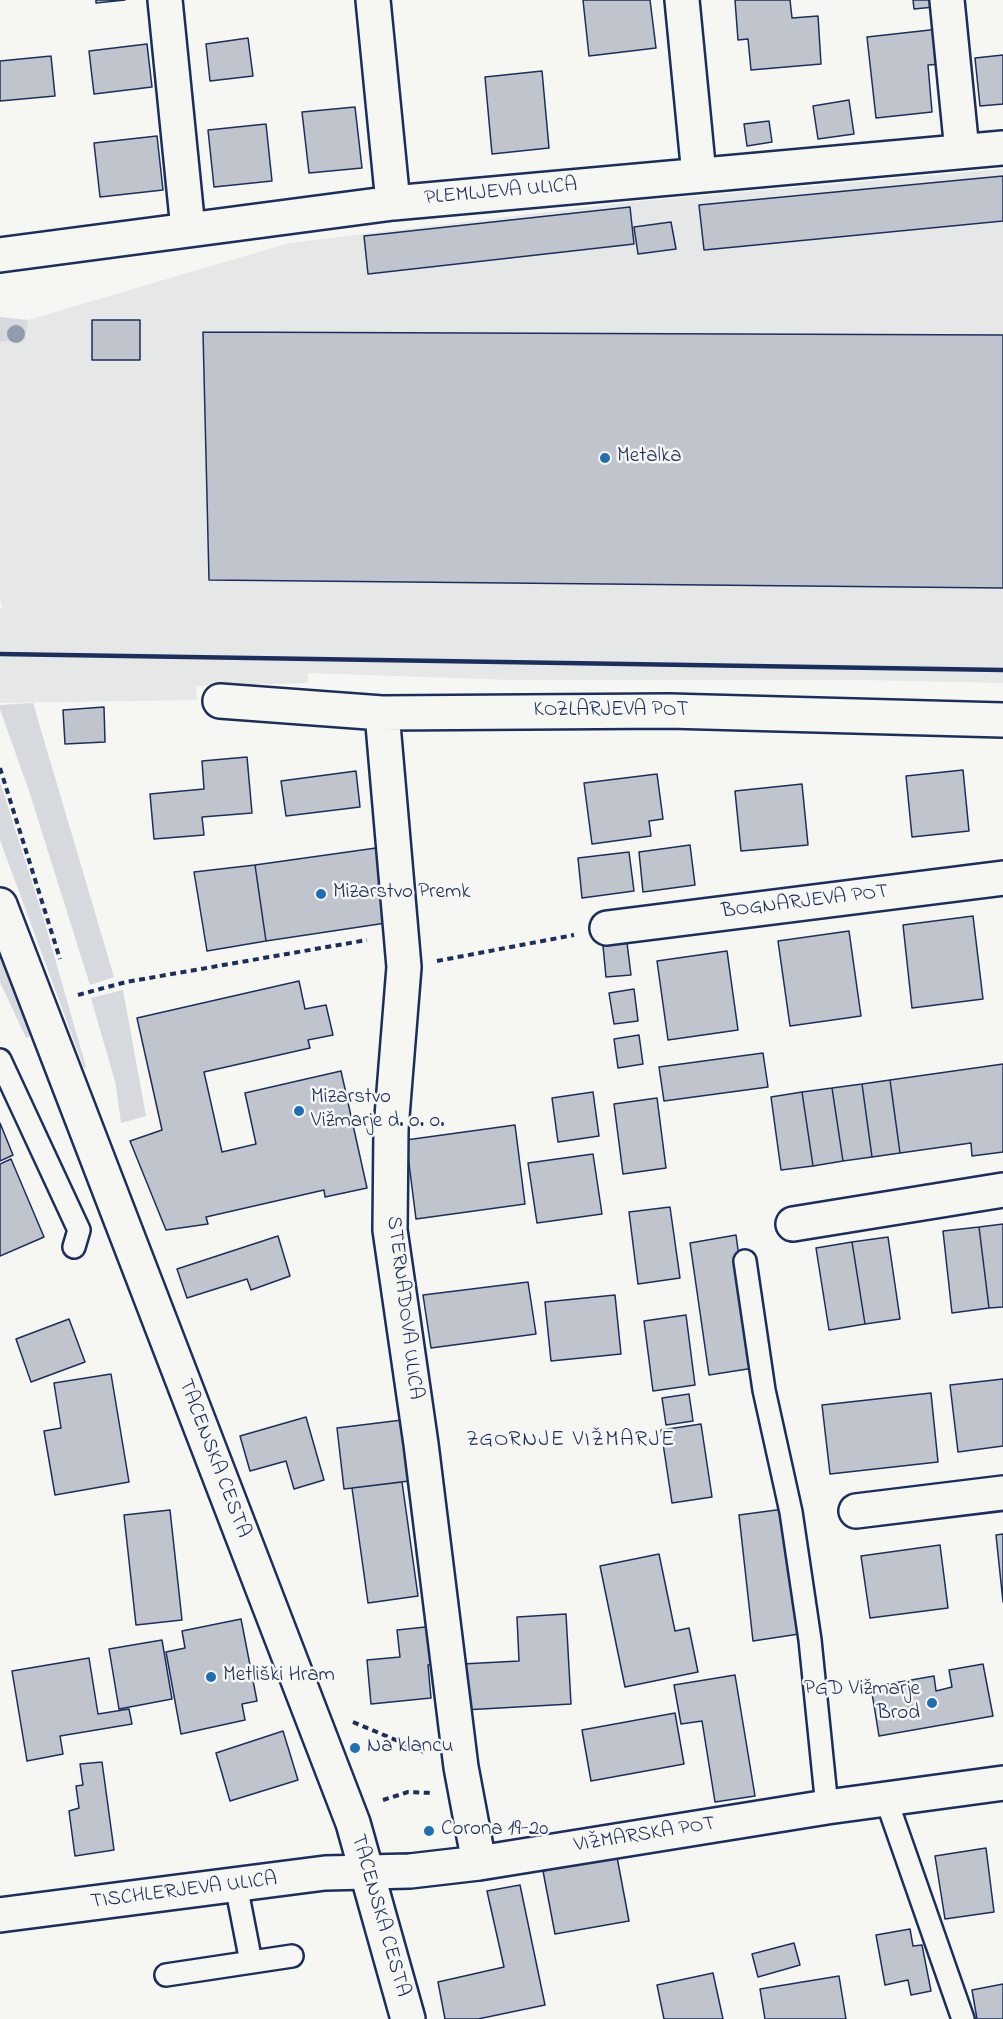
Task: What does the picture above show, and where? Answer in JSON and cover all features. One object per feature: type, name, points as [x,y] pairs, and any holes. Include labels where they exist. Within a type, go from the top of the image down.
[{"type":"street","points":[[165,0],[188,229]]},
{"type":"street","points":[[374,0],[393,203]]},
{"type":"street","points":[[682,0],[699,176]]},
{"type":"street","points":[[947,0],[962,152]]},
{"type":"street","name":"PLEMLJEVA ULICA","points":[[0,255],[393,203],[1003,148]]},
{"type":"street","name":"KOZLARJEVA POT","points":[[220,701],[382,713],[669,711],[1003,720]]},
{"type":"street","name":"STERNADOVA ULICA","points":[[382,713],[404,934],[404,968],[391,1129],[390,1230],[421,1444],[464,1781],[479,1863]]},
{"type":"street","name":"BOGNARJEVA POT","points":[[607,928],[1003,878]]},
{"type":"street","name":"TACENSKA CESTA","points":[[0,905],[348,1812],[368,1871],[408,2019]]},
{"type":"street","points":[[793,1224],[1003,1190]]},
{"type":"street","points":[[856,1511],[1003,1493]]},
{"type":"street","name":"VIŽMARSKA POT","points":[[368,1871],[410,1871],[479,1863],[827,1807],[1003,1783]]},
{"type":"street","name":"TISCHLERJEVA ULICA","points":[[0,1915],[325,1873],[368,1871]]},
{"type":"lane","points":[[0,1060],[79,1230],[75,1247]]},
{"type":"lane","points":[[745,1261],[764,1390],[791,1512],[810,1640],[827,1807]]},
{"type":"lane","points":[[886,1799],[963,2019]]},
{"type":"lane","points":[[236,1885],[251,1962]]},
{"type":"lane","points":[[166,1975],[292,1956]]},
{"type":"path","points":[[404,968],[607,928]]},
{"type":"path","points":[[78,995],[126,982],[404,934]]},
{"type":"path","points":[[353,1722],[464,1781]]},
{"type":"path","points":[[383,1800],[408,1792],[464,1781]]},
{"type":"shaded area","points":[[1003,169],[1003,683],[863,680],[512,680],[308,673],[308,683],[196,686],[197,700],[0,703],[0,608],[3,608],[0,600],[0,342],[25,340],[28,320],[289,243],[631,202]]},
{"type":"shaded area","points":[[0,317],[28,320],[25,340],[0,342]]},
{"type":"shaded area","points":[[33,703],[114,977],[90,985],[30,794],[0,709],[0,705]]},
{"type":"shaded area","points":[[0,782],[41,910],[86,1067],[84,1068],[0,840]]},
{"type":"shaded area","points":[[0,958],[31,1036],[26,1038],[0,982]]},
{"type":"shaded area","points":[[123,990],[146,1116],[121,1123],[116,1085],[91,998]]},
{"type":"building","points":[[96,0],[125,0],[96,3]]},
{"type":"building","points":[[583,0],[650,0],[656,48],[589,56]]},
{"type":"building","points":[[735,0],[790,0],[792,18],[818,16],[821,64],[751,70],[748,39],[738,40]]},
{"type":"building","points":[[913,0],[933,0],[934,7],[914,9]]},
{"type":"building","points":[[939,29],[942,64],[928,65],[932,112],[876,118],[867,37]]},
{"type":"building","points":[[248,38],[253,76],[210,81],[206,44]]},
{"type":"building","points":[[147,44],[152,87],[94,94],[89,51]]},
{"type":"building","points":[[1003,55],[1003,104],[980,106],[975,58]]},
{"type":"building","points":[[51,56],[55,96],[0,101],[0,61]]},
{"type":"building","points":[[542,71],[549,148],[492,154],[485,77]]},
{"type":"building","points":[[849,100],[854,134],[818,139],[813,106]]},
{"type":"building","points":[[355,107],[362,168],[309,173],[302,112]]},
{"type":"building","points":[[769,121],[772,142],[747,146],[744,124]]},
{"type":"building","points":[[266,124],[272,181],[214,187],[208,130]]},
{"type":"building","points":[[157,136],[163,190],[100,197],[94,143]]},
{"type":"building","points":[[1003,176],[1003,221],[704,250],[699,205]]},
{"type":"building","points":[[630,207],[634,244],[368,274],[364,236]]},
{"type":"building","points":[[671,222],[676,249],[638,254],[634,227]]},
{"type":"building","points":[[92,320],[140,320],[140,360],[92,360]]},
{"type":"building","name":"Metalka","points":[[203,332],[1003,335],[1003,588],[209,580]]},
{"type":"building","points":[[104,707],[105,742],[65,744],[63,710]]},
{"type":"building","points":[[247,757],[252,813],[202,817],[204,835],[154,839],[150,794],[204,789],[202,761]]},
{"type":"building","points":[[963,770],[969,831],[912,837],[906,776]]},
{"type":"building","points":[[356,771],[360,807],[286,816],[281,781]]},
{"type":"building","points":[[657,774],[663,819],[649,821],[651,836],[592,844],[584,783]]},
{"type":"building","points":[[802,784],[808,845],[741,851],[735,791]]},
{"type":"building","points":[[690,845],[695,885],[643,892],[639,852]]},
{"type":"building","name":"Mizarstvo Premk","points":[[376,848],[386,923],[266,941],[255,865]]},
{"type":"building","points":[[629,852],[634,891],[582,898],[578,858]]},
{"type":"building","points":[[255,865],[266,941],[207,951],[194,872]]},
{"type":"building","points":[[973,916],[983,999],[912,1008],[903,925]]},
{"type":"building","points":[[849,931],[861,1016],[790,1026],[778,941]]},
{"type":"building","points":[[627,943],[631,975],[606,977],[603,946]]},
{"type":"building","points":[[727,951],[738,1030],[668,1040],[657,961]]},
{"type":"building","name":"Mizarstvo Vižmarje d. o. o.","points":[[299,981],[305,1009],[326,1005],[333,1035],[308,1040],[310,1048],[204,1072],[222,1152],[256,1144],[245,1093],[341,1071],[367,1188],[325,1197],[324,1190],[206,1217],[208,1224],[166,1230],[130,1141],[162,1130],[137,1018]]},
{"type":"building","points":[[634,989],[638,1021],[614,1024],[609,993]]},
{"type":"building","points":[[639,1035],[643,1064],[618,1068],[614,1039]]},
{"type":"building","points":[[763,1053],[768,1087],[664,1101],[659,1067]]},
{"type":"building","points":[[1003,1064],[1003,1152],[972,1156],[971,1143],[900,1153],[890,1080]]},
{"type":"building","points":[[890,1080],[900,1153],[872,1157],[862,1084]]},
{"type":"building","points":[[862,1084],[872,1157],[843,1161],[832,1088]]},
{"type":"building","points":[[832,1088],[843,1161],[813,1166],[802,1092]]},
{"type":"building","points":[[593,1092],[599,1136],[558,1142],[552,1098]]},
{"type":"building","points":[[802,1092],[813,1166],[781,1170],[771,1097]]},
{"type":"building","points":[[657,1098],[666,1168],[623,1174],[614,1104]]},
{"type":"building","points":[[0,1123],[13,1155],[0,1161]]},
{"type":"building","points":[[515,1125],[525,1204],[416,1219],[406,1140]]},
{"type":"building","points":[[593,1154],[602,1214],[537,1223],[528,1163]]},
{"type":"building","points":[[11,1159],[44,1237],[0,1256],[0,1164]]},
{"type":"building","points":[[670,1207],[680,1278],[638,1284],[629,1212]]},
{"type":"building","points":[[1003,1224],[1003,1307],[989,1308],[979,1227]]},
{"type":"building","points":[[979,1227],[989,1308],[952,1313],[943,1231]]},
{"type":"building","points":[[736,1235],[754,1368],[709,1375],[690,1243]]},
{"type":"building","points":[[278,1236],[290,1276],[251,1290],[247,1279],[187,1298],[177,1269]]},
{"type":"building","points":[[888,1237],[900,1319],[865,1324],[852,1242]]},
{"type":"building","points":[[852,1242],[865,1324],[829,1330],[816,1248]]},
{"type":"building","points":[[528,1282],[536,1334],[431,1348],[423,1295]]},
{"type":"building","points":[[615,1295],[621,1354],[551,1361],[545,1302]]},
{"type":"building","points":[[686,1315],[695,1385],[653,1391],[644,1321]]},
{"type":"building","points":[[69,1319],[85,1362],[31,1382],[16,1339]]},
{"type":"building","points":[[111,1374],[129,1482],[55,1495],[44,1431],[61,1428],[54,1383]]},
{"type":"building","points":[[1003,1379],[1003,1446],[958,1452],[950,1385]]},
{"type":"building","points":[[931,1393],[938,1462],[830,1474],[822,1405]]},
{"type":"building","points":[[689,1394],[693,1421],[666,1425],[662,1398]]},
{"type":"building","points":[[306,1417],[324,1480],[294,1489],[286,1461],[250,1471],[240,1436]]},
{"type":"building","points":[[402,1420],[409,1481],[344,1489],[337,1428]]},
{"type":"building","points":[[701,1424],[712,1497],[672,1503],[661,1430]]},
{"type":"building","points":[[402,1482],[418,1596],[368,1603],[352,1488]]},
{"type":"building","points":[[784,1509],[799,1634],[753,1641],[739,1515]]},
{"type":"building","points":[[170,1510],[182,1620],[136,1625],[124,1515]]},
{"type":"building","points":[[1003,1534],[1003,1602],[996,1535]]},
{"type":"building","points":[[940,1545],[948,1608],[870,1618],[861,1556]]},
{"type":"building","points":[[659,1554],[675,1631],[689,1628],[698,1672],[625,1687],[600,1566]]},
{"type":"building","points":[[566,1614],[571,1704],[464,1710],[462,1664],[519,1661],[517,1617]]},
{"type":"building","name":"Metliški Hram","points":[[241,1619],[257,1701],[242,1704],[245,1720],[181,1734],[166,1652],[185,1648],[182,1631]]},
{"type":"building","points":[[435,1626],[439,1664],[428,1665],[431,1698],[371,1704],[367,1660],[400,1657],[397,1630]]},
{"type":"building","points":[[162,1640],[172,1699],[119,1709],[109,1649]]},
{"type":"building","points":[[89,1658],[98,1714],[129,1709],[132,1724],[60,1736],[63,1754],[27,1761],[12,1671]]},
{"type":"building","name":"PGD Vižmarje Brod","points":[[983,1664],[993,1716],[879,1736],[871,1687],[934,1676],[936,1691],[952,1687],[949,1670]]},
{"type":"building","points":[[735,1675],[755,1796],[715,1802],[702,1721],[681,1724],[674,1685]]},
{"type":"building","points":[[675,1713],[684,1764],[591,1781],[582,1730]]},
{"type":"building","points":[[283,1731],[298,1780],[230,1801],[216,1753]]},
{"type":"building","points":[[102,1762],[114,1850],[75,1856],[69,1811],[79,1808],[76,1786],[83,1785],[80,1764]]},
{"type":"building","points":[[986,1848],[994,1912],[945,1919],[935,1856]]},
{"type":"building","points":[[617,1857],[629,1921],[555,1934],[543,1871]]},
{"type":"building","points":[[520,1885],[545,2005],[478,2019],[445,2019],[438,1982],[504,1967],[487,1891]]},
{"type":"building","points":[[910,1929],[913,1946],[922,1945],[931,1991],[911,1995],[908,1980],[885,1985],[876,1935]]},
{"type":"building","points":[[794,1943],[800,1965],[758,1977],[752,1954]]},
{"type":"building","points":[[713,1973],[723,2019],[664,2019],[657,1985]]},
{"type":"building","points":[[839,1976],[846,2019],[765,2019],[760,1989]]},
{"type":"building","points":[[1003,1984],[1003,2019],[977,2019],[972,1990]]},
{"type":"railway","points":[[0,654],[1003,670]]},
{"type":"place","name":"Metalka","points":[[605,458]]},
{"type":"place","name":"Mizarstvo Premk","points":[[321,894]]},
{"type":"place","name":"Mizarstvo Vižmarje d. o. o.","points":[[299,1111]]},
{"type":"place","name":"Metliški Hram","points":[[211,1677]]},
{"type":"place","name":"PGD Vižmarje Brod","points":[[932,1703]]},
{"type":"place","name":"Na klancu","points":[[355,1748]]},
{"type":"place","name":"Corona 19-20","points":[[429,1831]]},
{"type":"district","name":"ZGORNJE VIŽMARJE","points":[[571,1441]]}]
